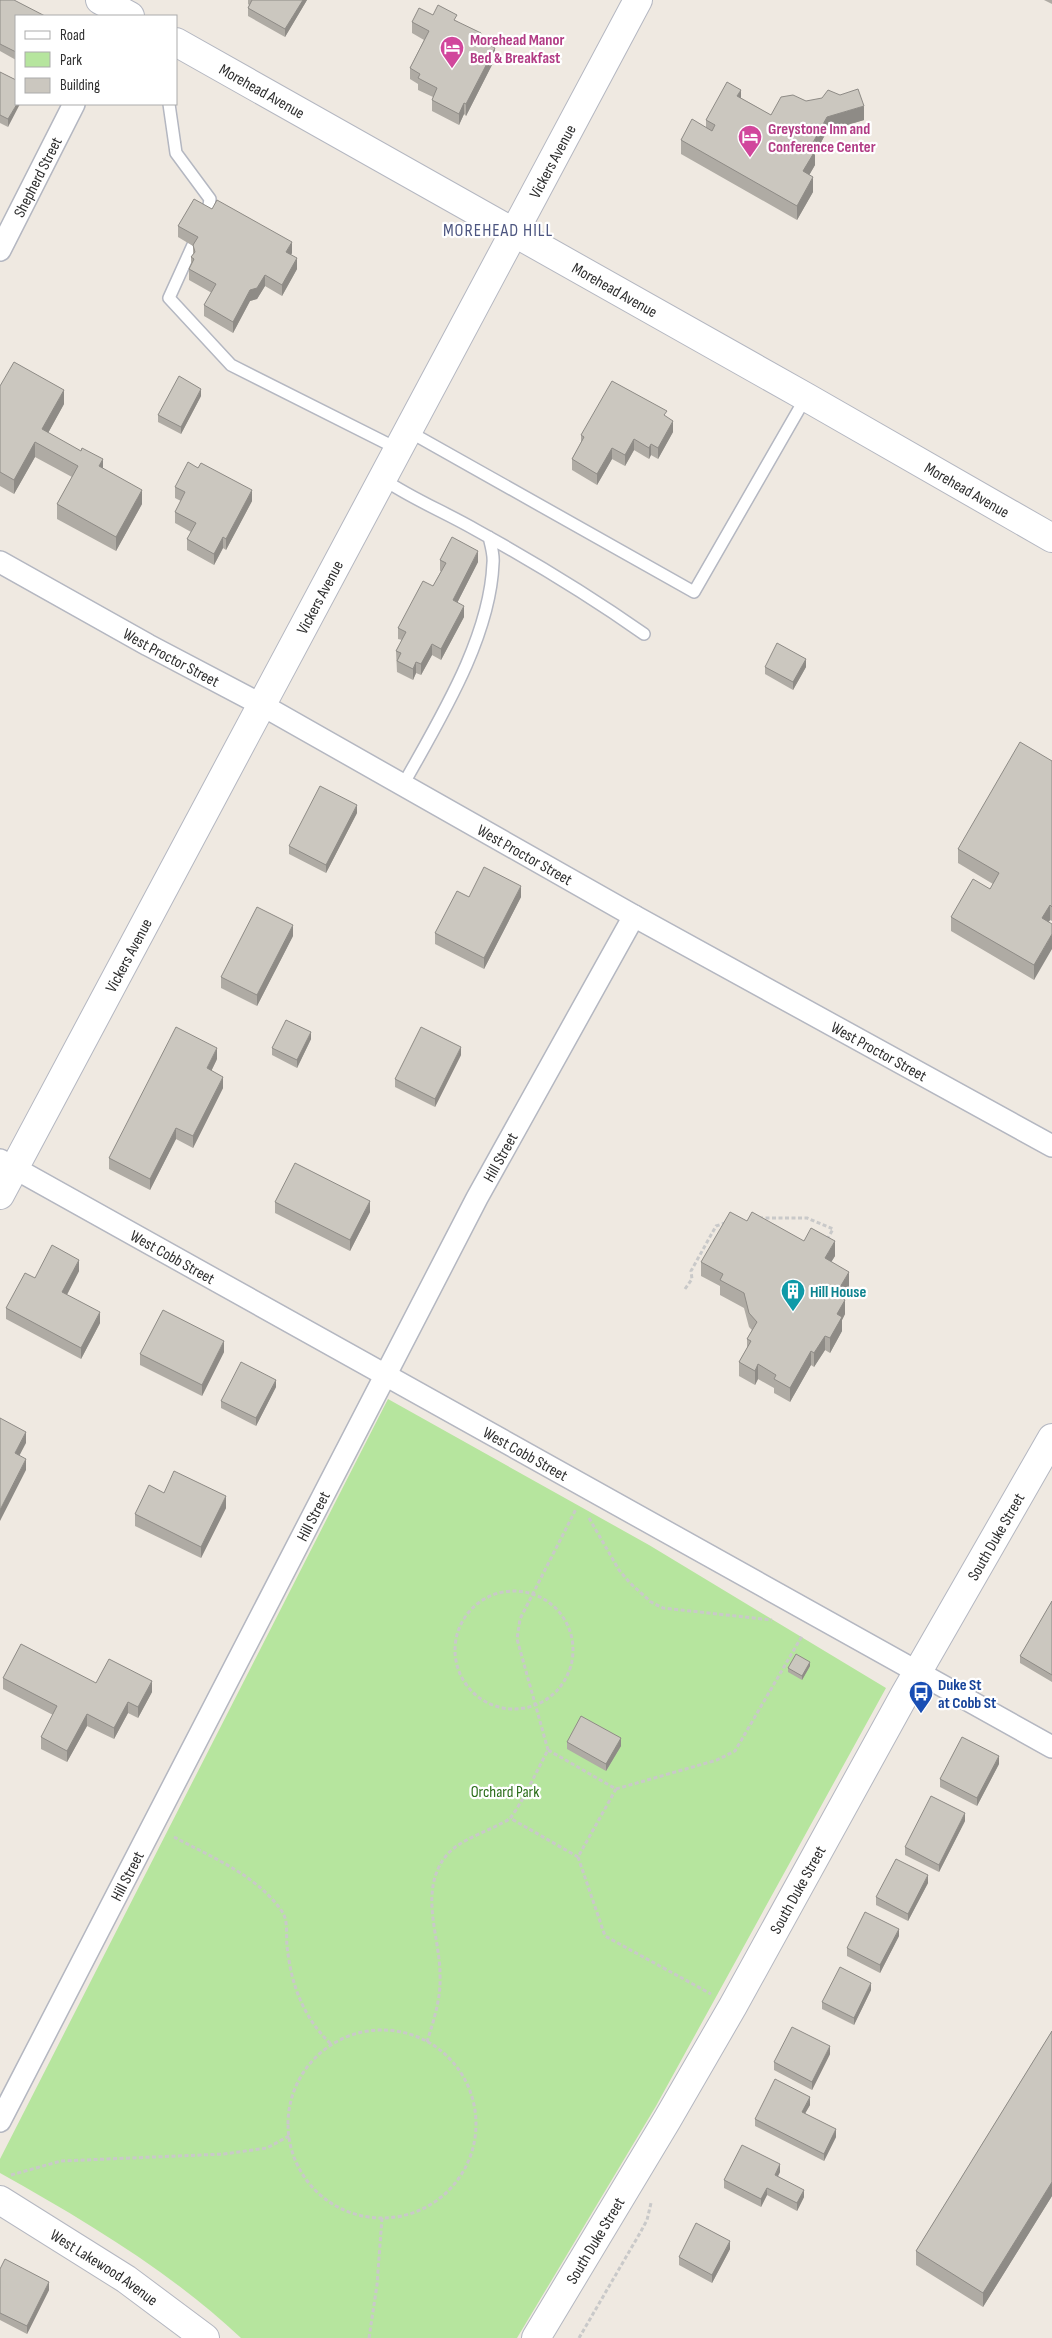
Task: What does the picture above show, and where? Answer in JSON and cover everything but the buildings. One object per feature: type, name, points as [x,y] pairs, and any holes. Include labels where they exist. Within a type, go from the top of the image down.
[{"type":"main road","name":"Vickers Avenue","points":[[0,1195],[7,1164],[262,705],[638,0]]},
{"type":"main road","name":"Morehead Avenue","points":[[178,43],[806,396],[1052,538]]},
{"type":"main road","name":"South Duke Street","points":[[536,2338],[733,2006],[918,1671],[1052,1438]]},
{"type":"main road","name":"West Lakewood Avenue","points":[[2,2190],[205,2338]]},
{"type":"street","name":"Shepherd Street","points":[[0,250],[73,105]]},
{"type":"street","name":"West Proctor Street","points":[[0,562],[148,646],[262,705],[634,916],[1052,1146]]},
{"type":"street","name":"Hill Street","points":[[0,2121],[477,1198],[634,916]]},
{"type":"street","name":"West Cobb Street","points":[[7,1164],[1052,1747]]},
{"type":"lane","points":[[169,105],[176,153],[210,200],[207,218]]},
{"type":"lane","points":[[192,245],[169,298],[231,365],[403,440],[694,592],[806,396]]},
{"type":"lane","points":[[383,479],[402,492],[489,537],[587,595],[644,634]]},
{"type":"lane","points":[[403,785],[455,690],[479,630],[494,562],[489,537]]},
{"type":"path","points":[[752,1218],[771,1216],[807,1218],[833,1229],[826,1242]]},
{"type":"path","points":[[685,1289],[692,1279],[691,1271],[716,1226],[733,1220]]},
{"type":"path","points":[[587,1488],[520,1619],[517,1639],[534,1706],[548,1750],[616,1789]]},
{"type":"path","points":[[569,1505],[593,1522],[619,1570],[652,1602],[663,1608],[754,1616],[780,1622]]},
{"type":"path","points":[[511,1591],[532,1594],[550,1603],[559,1612],[571,1633],[574,1645],[573,1658],[565,1682],[548,1700],[534,1706],[511,1710],[488,1704],[469,1689],[461,1678],[454,1649],[461,1624],[478,1603],[500,1592],[511,1591]]},
{"type":"path","points":[[578,1857],[616,1789],[717,1760],[735,1750],[742,1741],[801,1634],[811,1640]]},
{"type":"path","points":[[427,2042],[440,1992],[440,1973],[433,1911],[433,1888],[437,1870],[446,1855],[458,1844],[510,1818],[548,1750]]},
{"type":"path","points":[[510,1818],[578,1857],[605,1936],[733,2006]]},
{"type":"path","points":[[153,1825],[246,1876],[284,1914],[290,1972],[298,1998],[320,2034],[332,2045]]},
{"type":"path","points":[[373,2030],[394,2031],[427,2042],[456,2066],[470,2090],[476,2117],[473,2150],[458,2181],[438,2200],[423,2209],[400,2217],[382,2218],[357,2215],[334,2205],[320,2194],[304,2177],[296,2163],[289,2136],[288,2118],[291,2099],[298,2082],[313,2061],[332,2045],[350,2036],[373,2030]]},
{"type":"path","points":[[2,2190],[10,2176],[61,2161],[224,2154],[267,2148],[289,2136]]},
{"type":"path","points":[[369,2338],[377,2285],[382,2218]]},
{"type":"green space","name":"Orchard Park","points":[[388,1399],[649,1545],[886,1688],[656,2106],[517,2338],[241,2338],[186,2291],[126,2248],[0,2173],[0,2159]]},
{"type":"place","name":"Morehead Manor Bed & Breakfast","points":[[452,69]]},
{"type":"place","name":"Greystone Inn and Conference Center","points":[[750,158]]},
{"type":"place","name":"Hill House","points":[[793,1312]]},
{"type":"place","name":"Duke St at Cobb St","points":[[921,1714]]},
{"type":"district","name":"MOREHEAD HILL","points":[[498,230]]}]
